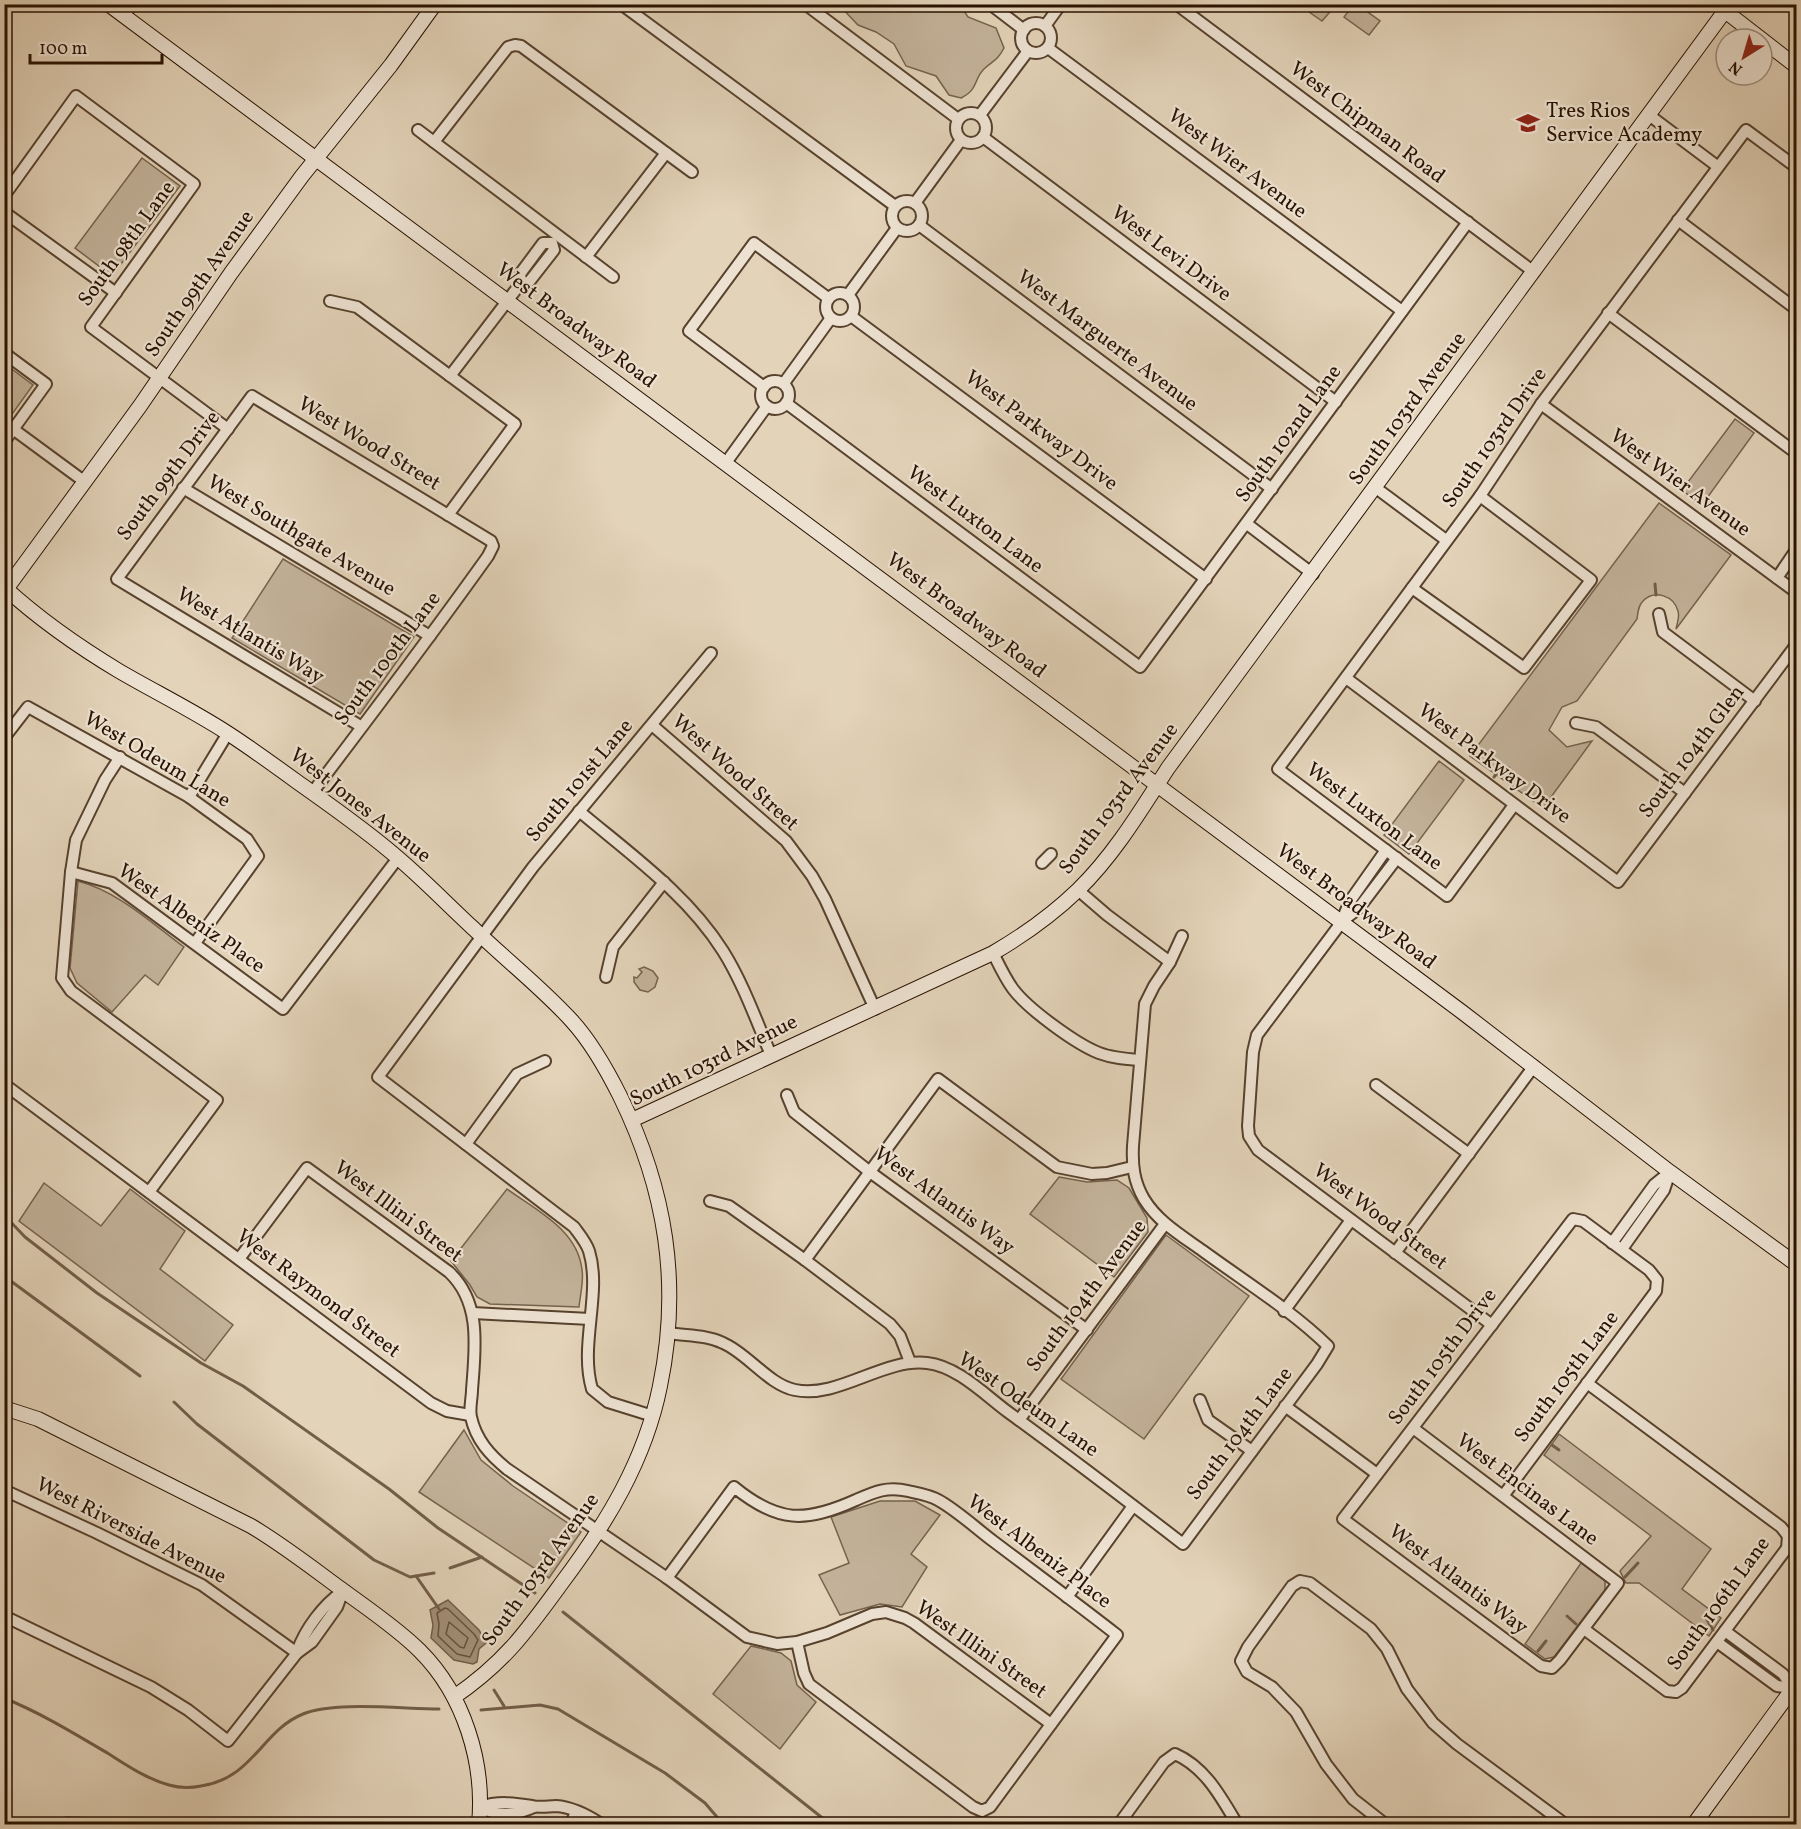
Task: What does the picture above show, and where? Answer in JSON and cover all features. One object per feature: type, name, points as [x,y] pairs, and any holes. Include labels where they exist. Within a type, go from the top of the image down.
[{"type":"street","name":"South 99th Avenue","points":[[5,590],[160,377],[231,273],[315,159],[391,65],[435,4]]},
{"type":"street","points":[[621,4],[894,206]]},
{"type":"street","points":[[805,4],[958,119]]},
{"type":"street","points":[[990,4],[1024,30]]},
{"type":"street","points":[[1045,26],[1061,4]]},
{"type":"street","name":"West Chipman Road","points":[[1176,4],[1534,272]]},
{"type":"street","name":"West Broadway Road","points":[[118,7],[315,159],[1534,1066],[1670,1172],[1797,1264]]},
{"type":"street","points":[[1724,7],[1797,66]]},
{"type":"street","name":"South 103rd Avenue","points":[[454,1697],[485,1675],[514,1647],[599,1532],[627,1484],[653,1416],[669,1334],[670,1269],[656,1188],[632,1120],[993,953],[1037,925],[1078,890],[1113,849],[1649,115],[1724,7]]},
{"type":"street","points":[[1034,24],[1045,26],[1051,39],[1048,48],[1036,53],[1028,51],[1022,41],[1024,30],[1034,24]]},
{"type":"street","points":[[434,142],[508,47],[515,45],[521,46],[692,172]]},
{"type":"street","name":"West Wier Avenue","points":[[1048,48],[1402,311]]},
{"type":"street","points":[[980,115],[1028,51]]},
{"type":"street","name":"South 98th Lane","points":[[4,196],[76,96],[194,183],[92,327],[160,377]]},
{"type":"street","points":[[971,112],[980,115],[986,128],[983,137],[978,142],[971,143],[962,140],[956,132],[958,119],[971,112]]},
{"type":"street","points":[[1649,115],[1718,166]]},
{"type":"street","points":[[418,130],[555,239],[586,257],[613,277]]},
{"type":"street","name":"South 103rd Drive","points":[[1278,769],[1480,496],[1541,404],[1746,130],[1797,167]]},
{"type":"street","name":"West Levi Drive","points":[[983,137],[1336,402]]},
{"type":"street","points":[[915,203],[962,140]]},
{"type":"street","points":[[586,257],[666,153]]},
{"type":"street","points":[[904,200],[915,203],[922,213],[919,225],[907,231],[897,228],[892,218],[894,206],[904,200]]},
{"type":"street","points":[[4,212],[116,293]]},
{"type":"street","points":[[1678,220],[1797,309]]},
{"type":"street","name":"South 102nd Lane","points":[[1140,667],[1468,222]]},
{"type":"street","name":"West Marguerte Avenue","points":[[919,225],[1272,489]]},
{"type":"street","points":[[848,295],[897,228]]},
{"type":"street","points":[[450,376],[521,283],[530,282],[554,250],[555,239]]},
{"type":"street","points":[[764,387],[689,331],[754,243],[828,298]]},
{"type":"street","points":[[836,293],[848,295],[854,303],[851,316],[840,321],[831,318],[826,307],[828,298],[836,293]]},
{"type":"street","points":[[330,301],[357,307],[515,424],[448,514]]},
{"type":"street","points":[[1608,313],[1796,452]]},
{"type":"street","name":"West Parkway Drive","points":[[851,316],[1206,579]]},
{"type":"street","points":[[784,383],[831,318]]},
{"type":"street","points":[[4,353],[46,384],[4,442]]},
{"type":"street","points":[[160,377],[228,429]]},
{"type":"street","points":[[775,381],[784,383],[789,393],[786,404],[777,409],[767,406],[761,395],[764,387],[775,381]]},
{"type":"street","name":"South 99th Drive","points":[[117,579],[252,396]]},
{"type":"street","name":"West Wood Street","points":[[252,396],[448,514],[490,541],[493,546]]},
{"type":"street","name":"West Luxton Lane","points":[[786,404],[1140,667]]},
{"type":"street","name":"West Wier Avenue","points":[[1541,404],[1797,592]]},
{"type":"street","points":[[725,464],[767,406]]},
{"type":"street","points":[[14,429],[85,482]]},
{"type":"street","name":"West Southgate Avenue","points":[[183,488],[430,636]]},
{"type":"street","points":[[1376,488],[1446,540]]},
{"type":"street","points":[[1412,588],[1524,668],[1591,580],[1480,496]]},
{"type":"street","points":[[1247,524],[1313,574]]},
{"type":"street","name":"South 100th Lane","points":[[312,793],[430,636],[493,546]]},
{"type":"street","points":[[1777,578],[1797,550]]},
{"type":"street","name":"West Atlantis Way","points":[[117,579],[362,727]]},
{"type":"street","name":"West Jones Avenue","points":[[5,590],[98,658],[228,733],[398,858],[573,1022],[603,1063],[632,1120]]},
{"type":"street","points":[[1659,614],[1663,632],[1755,701]]},
{"type":"street","name":"South 104th Glen","points":[[1618,882],[1797,645]]},
{"type":"street","name":"South 101st Lane","points":[[466,1144],[378,1077],[533,867],[711,653]]},
{"type":"street","name":"West Parkway Drive","points":[[1346,678],[1618,882]]},
{"type":"street","name":"West Odeum Lane","points":[[4,738],[28,707],[189,797],[247,839],[258,856],[195,943]]},
{"type":"street","points":[[1576,723],[1596,727],[1685,793]]},
{"type":"street","name":"West Wood Street","points":[[652,725],[786,842],[812,876],[825,899],[875,1009]]},
{"type":"street","points":[[189,797],[228,733]]},
{"type":"street","points":[[120,757],[105,780],[76,840],[62,978],[71,991],[217,1100],[149,1192]]},
{"type":"street","name":"West Luxton Lane","points":[[1278,769],[1447,896],[1514,805]]},
{"type":"street","points":[[579,811],[684,901],[723,952],[771,1055]]},
{"type":"street","points":[[1341,922],[1350,901],[1386,850]]},
{"type":"street","points":[[1042,863],[1051,854]]},
{"type":"street","name":"West Albeniz Place","points":[[71,872],[112,882],[283,1010],[398,858]]},
{"type":"street","points":[[1341,922],[1359,908],[1396,858]]},
{"type":"street","points":[[606,977],[614,946],[664,882]]},
{"type":"street","points":[[1078,890],[1107,915],[1170,962]]},
{"type":"street","name":"West Wood Street","points":[[1341,922],[1257,1035],[1253,1052],[1249,1136],[1258,1150],[1492,1325]]},
{"type":"street","points":[[1182,936],[1170,962],[1145,1004],[1132,1167],[1145,1200],[1165,1224],[1284,1311],[1351,1220]]},
{"type":"street","points":[[993,953],[1015,991],[1029,1006],[1057,1027],[1098,1053],[1140,1060]]},
{"type":"street","points":[[545,1061],[517,1074],[466,1144],[574,1227],[588,1248],[593,1266],[587,1361],[592,1389],[620,1407],[653,1416]]},
{"type":"street","points":[[1395,1253],[1534,1066]]},
{"type":"street","points":[[806,1260],[938,1079],[1057,1167],[1092,1174],[1132,1167]]},
{"type":"street","name":"West Raymond Street","points":[[4,1084],[431,1403],[447,1411],[470,1415]]},
{"type":"street","points":[[1376,1085],[1469,1154]]},
{"type":"street","name":"West Atlantis Way","points":[[787,1095],[794,1112],[870,1172],[1087,1330]]},
{"type":"street","name":"West Illini Street","points":[[239,1259],[307,1168],[449,1272],[463,1288],[473,1313],[476,1335],[470,1415]]},
{"type":"street","points":[[1617,1246],[1654,1185],[1670,1172]]},
{"type":"street","points":[[669,1334],[722,1342],[780,1383],[792,1389],[808,1392],[825,1389],[910,1362],[900,1336],[890,1324],[806,1260],[729,1206],[710,1201]]},
{"type":"street","name":"South 105th Drive","points":[[1343,1519],[1573,1219],[1583,1221],[1617,1246]]},
{"type":"street","name":"South 104th Avenue","points":[[1019,1420],[1165,1224]]},
{"type":"street","name":"South 105th Lane","points":[[1503,1496],[1656,1291],[1657,1280],[1649,1270],[1617,1246]]},
{"type":"street","name":"South 104th Lane","points":[[1183,1544],[1328,1346],[1284,1311]]},
{"type":"street","points":[[473,1313],[590,1319]]},
{"type":"street","name":"West Odeum Lane","points":[[910,1362],[930,1363],[947,1369],[1019,1420],[1183,1544]]},
{"type":"street","name":"South 106th Lane","points":[[1584,1629],[1667,1691],[1676,1692],[1682,1688],[1787,1548],[1788,1536],[1781,1527],[1587,1383]]},
{"type":"street","points":[[1200,1400],[1208,1420],[1252,1451]]},
{"type":"street","points":[[1285,1406],[1377,1474]]},
{"type":"street","points":[[4,1408],[38,1419],[239,1519],[276,1542],[416,1647],[433,1665],[454,1697],[472,1745],[477,1766],[479,1824]]},
{"type":"street","points":[[470,1415],[485,1450],[498,1462],[667,1578],[747,1637],[777,1644],[796,1641],[809,1684],[972,1807],[982,1811],[990,1807],[1051,1724]]},
{"type":"street","name":"West Encinas Lane","points":[[1413,1428],[1618,1583],[1584,1629]]},
{"type":"street","name":"West Albeniz Place","points":[[667,1578],[734,1487],[768,1510],[779,1515],[794,1516],[813,1515],[834,1510],[892,1487],[938,1500],[1117,1635],[1051,1724]]},
{"type":"street","name":"West Riverside Avenue","points":[[4,1490],[202,1585],[297,1653]]},
{"type":"street","points":[[1067,1597],[1133,1506]]},
{"type":"street","name":"West Atlantis Way","points":[[1343,1519],[1541,1666],[1552,1668],[1584,1629]]},
{"type":"street","points":[[1385,1824],[1353,1799],[1326,1764],[1296,1712],[1272,1687],[1247,1672],[1241,1661],[1248,1647],[1292,1586],[1300,1581],[1310,1583],[1371,1629],[1387,1649],[1407,1689],[1432,1724],[1565,1824]]},
{"type":"street","points":[[4,1616],[151,1687],[188,1710],[228,1741],[297,1653],[312,1642],[338,1607],[343,1591]]},
{"type":"street","name":"West Illini Street","points":[[796,1641],[827,1633],[872,1614],[886,1612],[905,1618],[1051,1724]]},
{"type":"street","points":[[1725,1631],[1783,1674],[1795,1686]]},
{"type":"street","points":[[1717,1641],[1777,1686],[1795,1686]]},
{"type":"street","points":[[1694,1824],[1795,1686]]},
{"type":"street","points":[[1119,1824],[1164,1762],[1175,1754],[1186,1759],[1208,1778],[1237,1824]]},
{"type":"street","points":[[480,1807],[490,1813],[521,1813],[534,1807],[559,1806],[601,1824]]},
{"type":"street","points":[[571,1824],[576,1812]]},
{"type":"shaded area","points":[[839,5],[960,5],[968,17],[996,28],[1004,48],[997,58],[984,69],[967,95],[961,98],[949,95],[936,76],[906,66],[894,44],[876,32],[858,25]]},
{"type":"shaded area","points":[[1299,5],[1336,5],[1322,21]]},
{"type":"shaded area","points":[[1353,5],[1358,5],[1380,21],[1369,35],[1344,17]]},
{"type":"shaded area","points":[[142,158],[180,186],[112,276],[75,248]]},
{"type":"shaded area","points":[[5,364],[33,385],[5,424]]},
{"type":"shaded area","points":[[1735,419],[1754,433],[1702,505],[1682,490]]},
{"type":"shaded area","points":[[1659,503],[1731,555],[1676,629],[1679,613],[1673,601],[1664,596],[1653,595],[1643,601],[1639,607],[1637,619],[1577,701],[1562,707],[1549,730],[1567,747],[1592,741],[1543,808],[1470,756]]},
{"type":"shaded area","points":[[283,559],[414,637],[360,714],[232,638]]},
{"type":"shaded area","points":[[1439,761],[1464,780],[1409,854],[1384,835]]},
{"type":"shaded area","points":[[78,881],[121,900],[184,947],[158,985],[145,975],[112,1012],[77,983],[70,968]]},
{"type":"shaded area","points":[[644,967],[653,971],[658,978],[655,987],[648,992],[640,990],[634,982],[634,977],[637,978],[642,972],[639,969]]},
{"type":"shaded area","points":[[1059,1177],[1087,1182],[1117,1180],[1129,1188],[1147,1218],[1148,1232],[1114,1277],[1030,1214]]},
{"type":"shaded area","points":[[44,1183],[101,1226],[130,1189],[185,1231],[160,1269],[233,1325],[205,1361],[19,1221]]},
{"type":"shaded area","points":[[507,1189],[554,1222],[573,1243],[579,1256],[582,1274],[579,1307],[490,1304],[477,1297],[451,1261]]},
{"type":"shaded area","points":[[1166,1235],[1249,1296],[1144,1439],[1061,1379]]},
{"type":"shaded area","points":[[464,1430],[481,1460],[513,1486],[581,1532],[549,1578],[419,1492]]},
{"type":"shaded area","points":[[1559,1434],[1711,1549],[1682,1589],[1721,1618],[1709,1636],[1639,1583],[1626,1583],[1620,1571],[1651,1536],[1544,1455]]},
{"type":"shaded area","points":[[880,1501],[915,1501],[940,1515],[911,1554],[927,1567],[902,1607],[880,1604],[840,1615],[819,1575],[849,1563],[831,1517]]},
{"type":"shaded area","points":[[1581,1563],[1605,1581],[1605,1590],[1554,1657],[1545,1659],[1525,1644]]},
{"type":"shaded area","points":[[751,1646],[781,1653],[791,1661],[797,1685],[816,1702],[780,1749],[713,1694]]},
{"type":"shaded area","points":[[66,1817],[96,1818],[96,1824],[66,1824]]},
{"type":"water","points":[[448,1600],[479,1630],[486,1643],[479,1649],[477,1662],[473,1664],[454,1660],[431,1638],[433,1625],[430,1610]]},
{"type":"waterway","points":[[1655,584],[1656,595]]},
{"type":"waterway","points":[[1494,777],[1497,773],[1509,768]]},
{"type":"waterway","points":[[4,1215],[25,1237],[97,1293],[201,1363],[243,1386],[389,1489],[438,1528],[535,1593]]},
{"type":"waterway","points":[[4,1276],[140,1376]]},
{"type":"waterway","points":[[174,1402],[197,1424],[374,1560],[410,1577],[434,1573]]},
{"type":"waterway","points":[[1552,1445],[1559,1450]]},
{"type":"waterway","points":[[450,1568],[482,1557]]},
{"type":"waterway","points":[[1625,1577],[1638,1563]]},
{"type":"waterway","points":[[416,1576],[439,1609]]},
{"type":"waterway","points":[[563,1612],[830,1824]]},
{"type":"waterway","points":[[1567,1616],[1576,1624]]},
{"type":"waterway","points":[[1705,1616],[1713,1630]]},
{"type":"waterway","points":[[1538,1651],[1546,1641]]},
{"type":"waterway","points":[[494,1690],[504,1706]]},
{"type":"waterway","points":[[4,1698],[58,1724],[145,1776],[177,1787],[201,1786],[233,1774],[277,1731],[303,1714],[316,1710],[350,1707],[439,1709]]},
{"type":"waterway","points":[[481,1710],[540,1705],[558,1709],[665,1773],[705,1803],[723,1824]]},
{"type":"place","name":"Tres Rios Service Academy","points":[[1528,123]]}]
